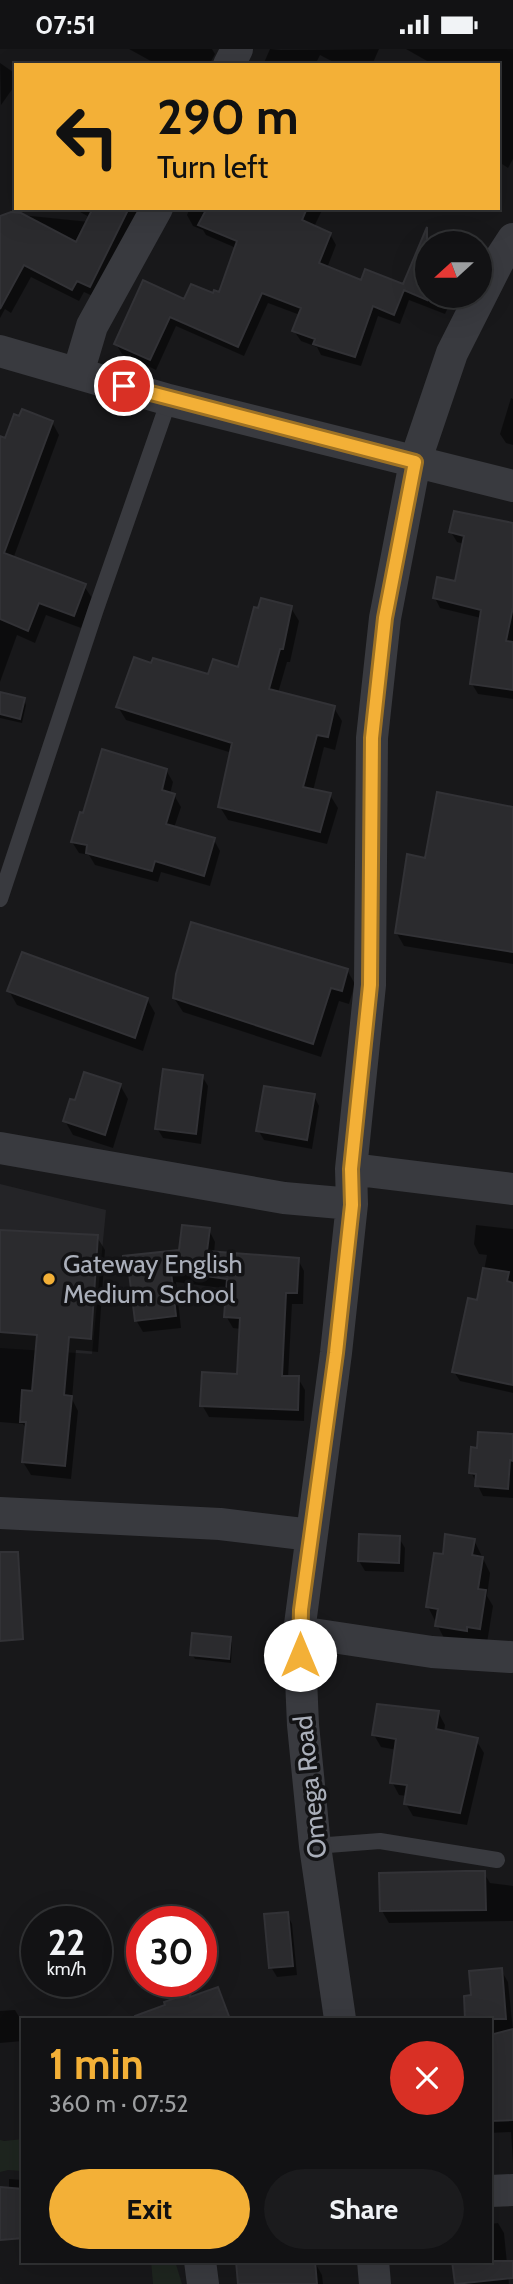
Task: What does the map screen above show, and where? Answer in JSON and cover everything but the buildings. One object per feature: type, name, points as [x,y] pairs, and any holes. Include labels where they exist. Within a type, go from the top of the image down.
[{"type":"street","points":[[78,373],[92,326],[156,210]]},
{"type":"street","name":"Omega Road","points":[[340,2018],[315,1846],[303,1725],[299,1632],[336,1353],[352,1205],[351,1169],[370,985],[372,738],[385,618],[415,462],[452,353],[498,261],[513,239]]},
{"type":"street","points":[[1,355],[78,373],[169,400],[513,485]]},
{"type":"street","points":[[0,1148],[284,1198],[352,1205]]},
{"type":"street","points":[[351,1169],[513,1189]]},
{"type":"street","points":[[0,1513],[220,1524],[311,1535]]},
{"type":"street","points":[[299,1632],[432,1652],[512,1652]]},
{"type":"street","points":[[492,2191],[513,2190]]},
{"type":"street","points":[[200,2263],[203,2284]]},
{"type":"street","points":[[373,2263],[375,2284]]},
{"type":"lane","points":[[0,899],[169,400]]},
{"type":"lane","points":[[315,1846],[380,1841],[497,1860]]},
{"type":"shaded area","name":"Gateway English Medium School","points":[[0,1184],[106,1210],[92,1354],[0,1348]]},
{"type":"shaded area","points":[[21,2139],[21,2171],[0,2172],[0,2140]]},
{"type":"shaded area","points":[[151,2263],[176,2263],[182,2284],[153,2284]]},
{"type":"place","name":"Gateway English Medium School","points":[[49,1279]]},
{"type":"route","points":[[124,386],[169,400],[415,462],[385,618],[372,738],[370,985],[351,1169],[352,1205],[336,1353],[301,1610],[300,1655]]}]
